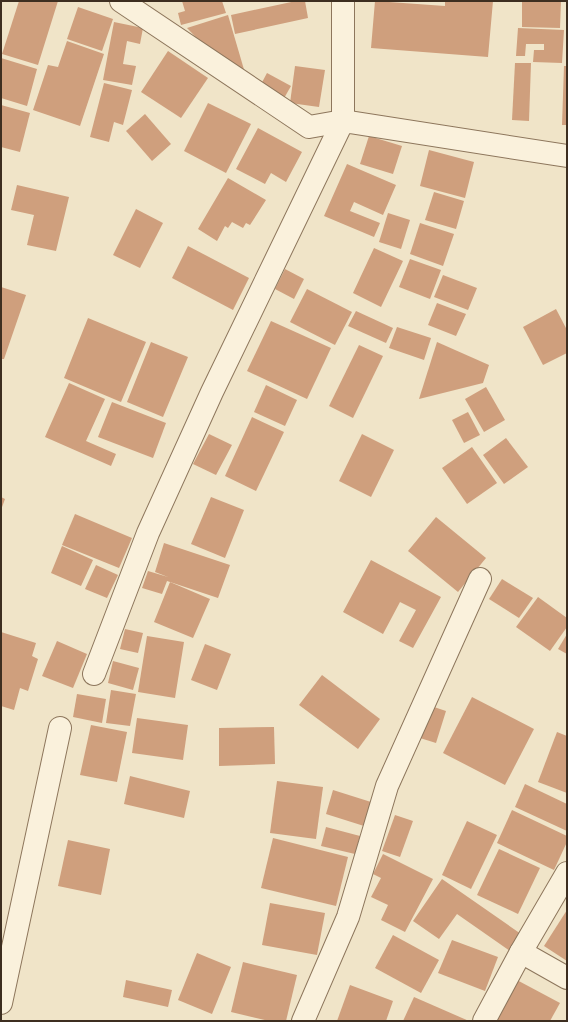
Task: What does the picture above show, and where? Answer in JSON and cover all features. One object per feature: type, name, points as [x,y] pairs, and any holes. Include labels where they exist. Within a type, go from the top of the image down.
[{"type":"street","points":[[121,1],[310,127],[343,121],[567,156]]},
{"type":"street","points":[[94,674],[158,512],[212,392],[343,121],[343,1]]},
{"type":"street","points":[[304,1021],[348,917],[387,786],[480,580]]},
{"type":"street","points":[[1,1003],[60,728]]},
{"type":"street","points":[[484,1021],[521,952],[567,873]]},
{"type":"street","points":[[521,952],[567,978]]},
{"type":"building","points":[[19,1],[58,1],[38,65],[2,54]]},
{"type":"building","points":[[182,1],[222,1],[226,13],[181,25],[178,13],[185,11]]},
{"type":"building","points":[[296,1],[305,1],[308,18],[235,34],[231,15]]},
{"type":"building","points":[[375,1],[445,6],[445,1],[493,1],[488,57],[371,48]]},
{"type":"building","points":[[522,1],[561,1],[560,28],[522,27]]},
{"type":"building","points":[[78,7],[113,19],[102,51],[67,39]]},
{"type":"building","points":[[228,15],[245,73],[236,79],[187,28]]},
{"type":"building","points":[[114,22],[143,28],[140,44],[127,41],[123,64],[136,66],[132,85],[103,80]]},
{"type":"building","points":[[518,28],[564,30],[562,63],[533,62],[534,50],[544,50],[544,44],[526,44],[525,56],[516,56]]},
{"type":"building","points":[[67,41],[104,54],[80,126],[33,110],[48,65],[58,67]]},
{"type":"building","points":[[168,51],[208,78],[181,118],[141,92]]},
{"type":"building","points":[[1,58],[37,69],[27,106],[1,98]]},
{"type":"building","points":[[515,63],[531,63],[529,121],[512,120]]},
{"type":"building","points":[[295,66],[325,70],[319,107],[290,103]]},
{"type":"building","points":[[564,66],[567,66],[567,125],[562,125]]},
{"type":"building","points":[[267,73],[291,86],[283,100],[259,88]]},
{"type":"building","points":[[104,83],[132,90],[123,125],[114,122],[109,142],[90,137]]},
{"type":"building","points":[[208,103],[251,124],[226,173],[184,151]]},
{"type":"building","points":[[1,105],[30,113],[20,152],[1,147]]},
{"type":"building","points":[[145,114],[171,144],[152,161],[126,131]]},
{"type":"building","points":[[258,128],[302,152],[286,182],[271,173],[265,184],[236,169]]},
{"type":"building","points":[[369,136],[402,146],[393,174],[360,164]]},
{"type":"building","points":[[429,150],[474,162],[465,198],[420,186]]},
{"type":"building","points":[[347,164],[396,185],[383,215],[354,202],[350,211],[380,223],[374,237],[324,216]]},
{"type":"building","points":[[228,178],[266,200],[250,225],[246,223],[243,228],[232,222],[228,228],[225,226],[217,241],[198,229]]},
{"type":"building","points":[[17,185],[69,197],[56,251],[27,245],[34,215],[11,210]]},
{"type":"building","points":[[434,192],[464,201],[456,229],[425,220]]},
{"type":"building","points":[[136,209],[163,223],[140,268],[113,255]]},
{"type":"building","points":[[388,213],[410,220],[401,249],[379,242]]},
{"type":"building","points":[[420,223],[454,234],[443,266],[410,254]]},
{"type":"building","points":[[188,246],[249,278],[233,310],[172,278]]},
{"type":"building","points":[[374,248],[403,261],[381,307],[353,293]]},
{"type":"building","points":[[410,259],[441,270],[430,299],[399,287]]},
{"type":"building","points":[[285,269],[304,279],[294,299],[275,289]]},
{"type":"building","points":[[443,275],[477,288],[468,310],[434,297]]},
{"type":"building","points":[[1,287],[26,295],[4,359],[1,359]]},
{"type":"building","points":[[307,289],[352,312],[335,345],[290,322]]},
{"type":"building","points":[[437,303],[466,314],[456,336],[428,325]]},
{"type":"building","points":[[556,309],[567,330],[567,353],[543,365],[523,327]]},
{"type":"building","points":[[356,311],[393,328],[386,343],[348,326]]},
{"type":"building","points":[[88,318],[146,342],[121,402],[64,378]]},
{"type":"building","points":[[271,321],[331,348],[307,399],[247,371]]},
{"type":"building","points":[[397,327],[431,338],[424,360],[389,348]]},
{"type":"building","points":[[151,342],[188,357],[163,417],[127,402]]},
{"type":"building","points":[[437,342],[489,365],[483,383],[419,399]]},
{"type":"building","points":[[359,345],[383,356],[353,418],[329,406]]},
{"type":"building","points":[[69,383],[105,399],[86,441],[116,454],[111,466],[45,437]]},
{"type":"building","points":[[266,385],[297,400],[285,426],[254,412]]},
{"type":"building","points":[[486,387],[505,420],[484,432],[465,399]]},
{"type":"building","points":[[112,402],[166,423],[153,458],[98,437]]},
{"type":"building","points":[[468,412],[480,435],[464,443],[452,420]]},
{"type":"building","points":[[252,417],[284,432],[256,491],[225,476]]},
{"type":"building","points":[[209,434],[232,445],[216,475],[193,464]]},
{"type":"building","points":[[362,434],[394,450],[371,497],[339,481]]},
{"type":"building","points":[[506,438],[528,467],[504,484],[483,455]]},
{"type":"building","points":[[472,447],[497,483],[467,504],[442,468]]},
{"type":"building","points":[[1,497],[5,499],[1,510]]},
{"type":"building","points":[[211,497],[244,510],[225,558],[191,544]]},
{"type":"building","points":[[75,514],[132,538],[119,568],[62,545]]},
{"type":"building","points":[[436,517],[486,558],[458,592],[408,551]]},
{"type":"building","points":[[164,543],[230,565],[218,598],[167,581],[162,594],[142,588],[148,571],[168,577],[155,572]]},
{"type":"building","points":[[62,546],[93,560],[81,586],[51,573]]},
{"type":"building","points":[[371,560],[441,597],[413,648],[399,641],[416,610],[400,602],[383,634],[343,612]]},
{"type":"building","points":[[96,565],[118,575],[107,598],[85,589]]},
{"type":"building","points":[[502,579],[533,598],[519,618],[489,599]]},
{"type":"building","points":[[170,582],[210,599],[193,638],[154,622]]},
{"type":"building","points":[[538,597],[567,618],[567,627],[550,651],[516,627]]},
{"type":"building","points":[[125,629],[143,633],[138,653],[120,649]]},
{"type":"building","points":[[1,632],[36,643],[32,656],[38,659],[28,691],[20,688],[14,710],[1,706]]},
{"type":"building","points":[[567,634],[567,654],[558,649]]},
{"type":"building","points":[[147,636],[184,642],[175,698],[138,692]]},
{"type":"building","points":[[57,641],[87,654],[73,688],[42,676]]},
{"type":"building","points":[[205,644],[231,654],[217,690],[191,680]]},
{"type":"building","points":[[113,661],[139,668],[133,690],[108,683]]},
{"type":"building","points":[[322,675],[380,719],[358,749],[299,705]]},
{"type":"building","points":[[111,690],[136,694],[130,726],[106,723]]},
{"type":"building","points":[[77,694],[106,699],[102,723],[73,717]]},
{"type":"building","points":[[472,697],[534,729],[505,785],[443,753]]},
{"type":"building","points":[[431,706],[446,711],[436,743],[420,738]]},
{"type":"building","points":[[137,718],[188,725],[183,760],[132,753]]},
{"type":"building","points":[[91,725],[127,732],[117,782],[80,775]]},
{"type":"building","points":[[274,727],[275,764],[219,766],[219,728]]},
{"type":"building","points":[[557,732],[567,736],[567,793],[538,782]]},
{"type":"building","points":[[130,776],[190,791],[184,818],[124,804]]},
{"type":"building","points":[[277,781],[323,787],[316,839],[270,833]]},
{"type":"building","points":[[525,784],[567,804],[567,831],[515,807]]},
{"type":"building","points":[[333,790],[371,802],[364,826],[326,814]]},
{"type":"building","points":[[512,810],[567,836],[567,842],[554,870],[497,843]]},
{"type":"building","points":[[395,815],[413,821],[400,857],[382,851]]},
{"type":"building","points":[[467,821],[497,835],[471,889],[442,875]]},
{"type":"building","points":[[326,827],[360,836],[355,854],[321,846]]},
{"type":"building","points":[[273,838],[348,857],[336,906],[261,888]]},
{"type":"building","points":[[68,840],[110,849],[101,895],[58,886]]},
{"type":"building","points":[[499,849],[540,868],[518,914],[477,895]]},
{"type":"building","points":[[383,854],[433,879],[405,932],[381,920],[388,905],[371,897],[381,878],[373,874]]},
{"type":"building","points":[[442,879],[521,934],[510,951],[457,914],[439,939],[413,921]]},
{"type":"building","points":[[270,903],[325,913],[317,955],[262,945]]},
{"type":"building","points":[[567,910],[567,961],[544,946]]},
{"type":"building","points":[[393,935],[439,960],[421,993],[375,968]]},
{"type":"building","points":[[452,940],[498,957],[485,991],[438,973]]},
{"type":"building","points":[[197,953],[231,967],[212,1014],[178,1000]]},
{"type":"building","points":[[243,962],[297,975],[286,1021],[269,1021],[231,1012]]},
{"type":"building","points":[[515,979],[560,1003],[550,1021],[492,1021]]},
{"type":"building","points":[[126,980],[172,990],[168,1007],[123,997]]},
{"type":"building","points":[[350,985],[393,1001],[386,1021],[337,1021]]},
{"type":"building","points":[[414,997],[469,1021],[403,1021]]}]
